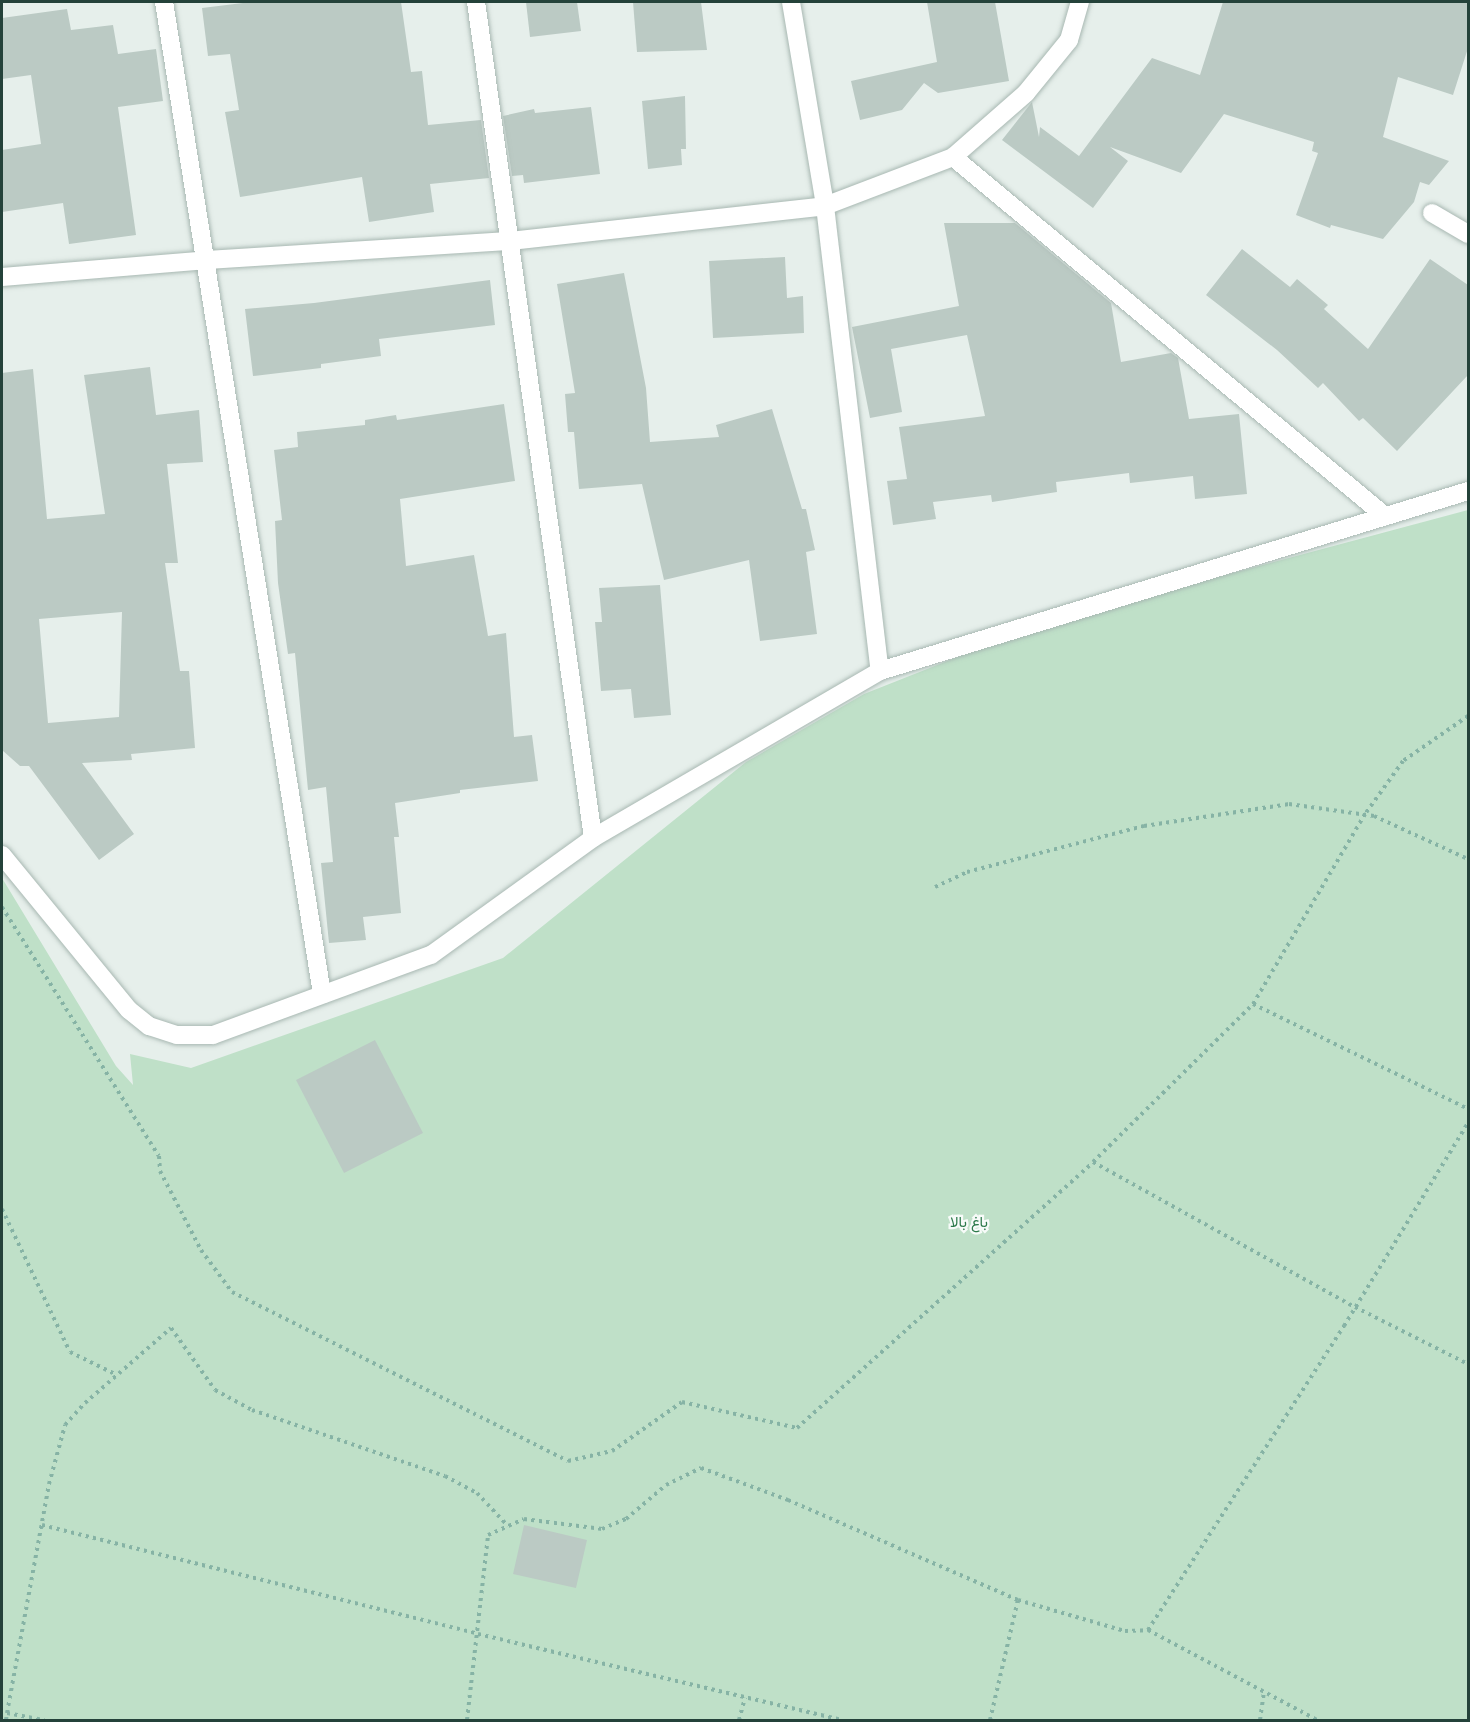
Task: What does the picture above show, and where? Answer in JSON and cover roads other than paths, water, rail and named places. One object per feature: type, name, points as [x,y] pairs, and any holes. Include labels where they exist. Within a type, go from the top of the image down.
[{"type":"street","points":[[164,2],[207,260],[322,994]]},
{"type":"street","points":[[476,2],[593,838]]},
{"type":"street","points":[[791,2],[825,206],[880,671]]},
{"type":"street","points":[[2,276],[207,260],[510,241],[825,206],[953,158],[1026,93],[1069,40],[1080,2]]},
{"type":"street","points":[[953,158],[1385,516]]},
{"type":"street","points":[[1432,213],[1468,234]]},
{"type":"street","points":[[2,855],[129,1010],[150,1026],[177,1035],[213,1035],[430,955],[593,838],[880,671],[1468,491]]},
{"type":"park label","name":"باغ بالا","points":[[969,1222]]}]
